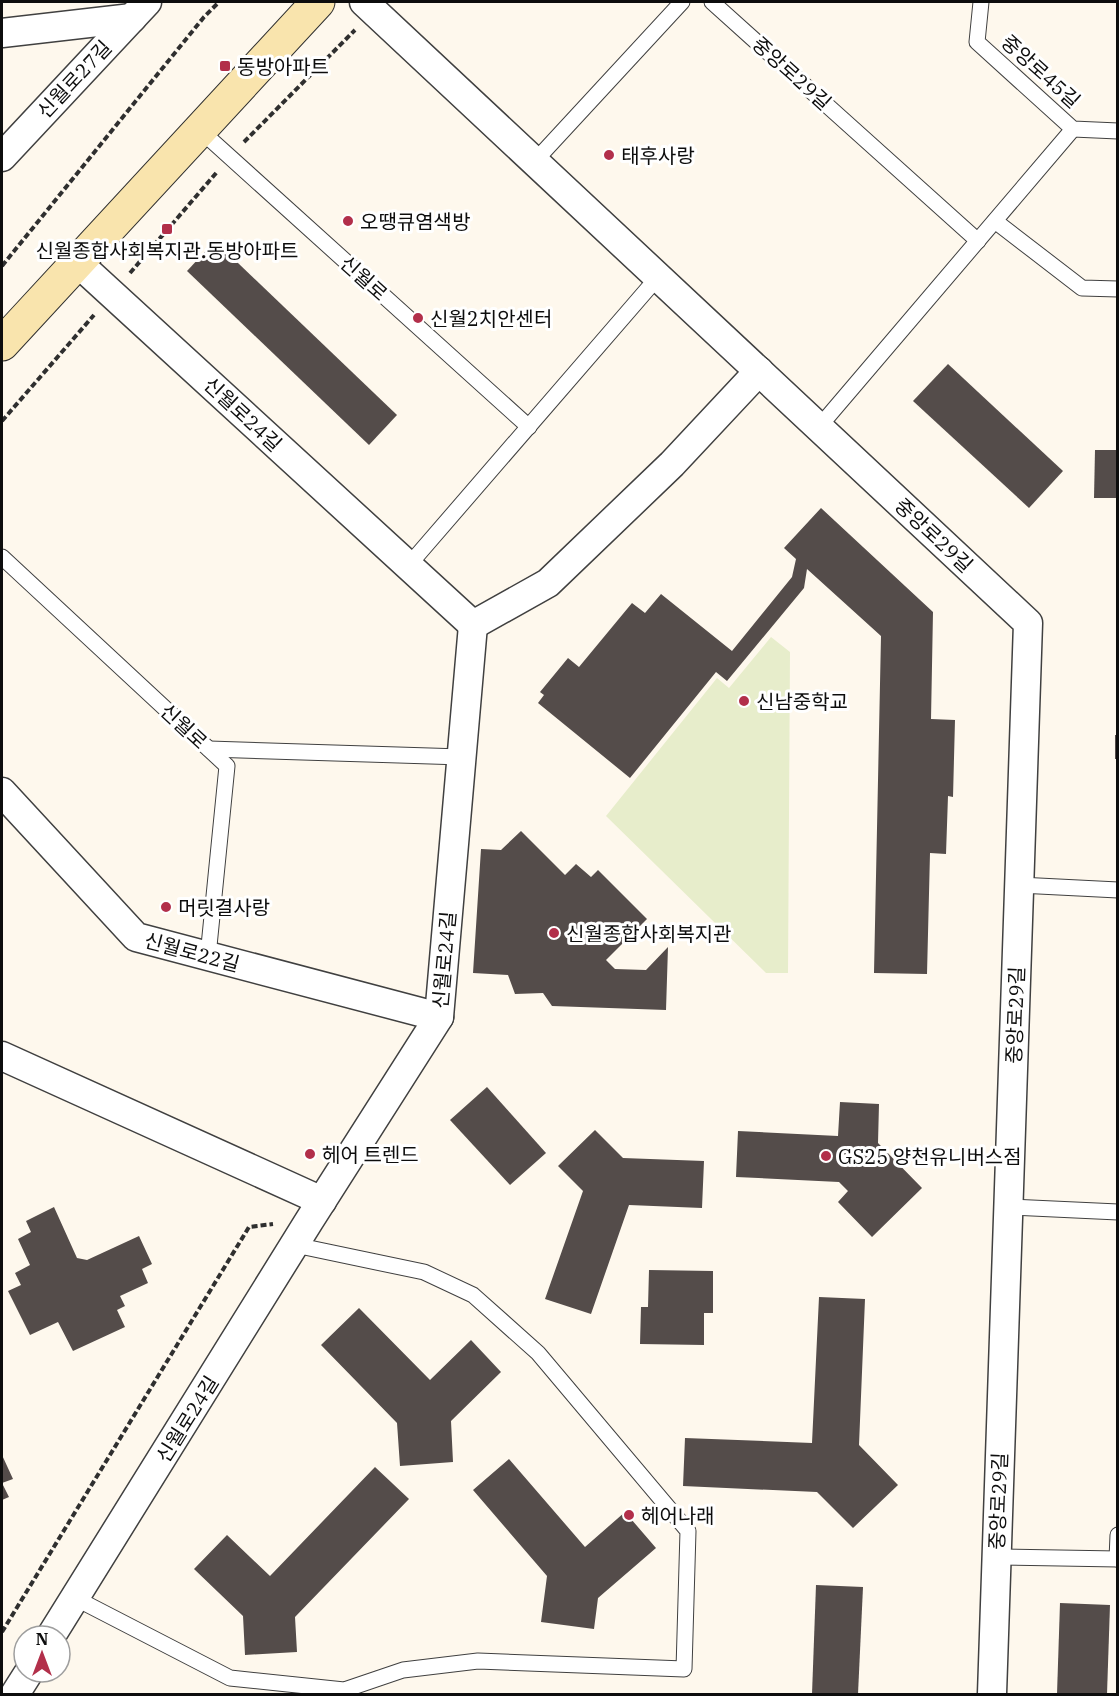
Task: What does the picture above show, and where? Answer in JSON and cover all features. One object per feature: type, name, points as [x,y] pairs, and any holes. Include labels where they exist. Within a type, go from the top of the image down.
[{"type":"main road","points":[[2,344],[318,2]]},
{"type":"street","name":"중앙로29길","points":[[369,6],[1028,623],[992,1695]]},
{"type":"street","points":[[2,33],[140,10]]},
{"type":"street","name":"신월로27길","points":[[2,157],[140,10]]},
{"type":"street","name":"신월로24길","points":[[59,1624],[439,1017],[472,625],[77,262]]},
{"type":"street","points":[[472,625],[548,583],[672,464],[759,371]]},
{"type":"street","name":"신월로22길","points":[[2,792],[136,937],[439,1017]]},
{"type":"street","points":[[2,1056],[316,1211]]},
{"type":"lane","points":[[535,161],[682,2]]},
{"type":"lane","name":"중앙로29길","points":[[712,2],[978,241]]},
{"type":"lane","name":"중앙로45길","points":[[981,2],[977,42],[1073,129],[1118,131]]},
{"type":"lane","points":[[819,427],[1073,129]]},
{"type":"lane","name":"신월로","points":[[200,130],[529,427]]},
{"type":"lane","points":[[995,221],[1082,288],[1118,289]]},
{"type":"lane","points":[[408,566],[658,277]]},
{"type":"lane","name":"신월로","points":[[2,557],[227,766],[208,956]]},
{"type":"lane","points":[[208,749],[462,757]]},
{"type":"lane","points":[[1019,885],[1118,890]]},
{"type":"lane","points":[[1008,1208],[1118,1212]]},
{"type":"lane","points":[[75,1598],[230,1678],[344,1690],[403,1670],[478,1661],[684,1669],[688,1531],[538,1353],[473,1295],[424,1272],[295,1245]]},
{"type":"lane","points":[[996,1557],[1117,1559],[1118,1535]]},
{"type":"path","points":[[2,266],[204,17],[219,2]]},
{"type":"path","points":[[2,421],[230,157],[369,6]]},
{"type":"path","points":[[2,1632],[249,1227],[316,1211]]},
{"type":"green space","points":[[771,637],[790,652],[788,973],[766,973],[606,816],[717,678],[729,688]]},
{"type":"building","points":[[215,241],[397,415],[369,445],[187,271]]},
{"type":"building","points":[[948,364],[1063,471],[1029,508],[913,401]]},
{"type":"building","points":[[1095,450],[1118,450],[1118,498],[1094,498]]},
{"type":"building","points":[[821,508],[933,612],[931,719],[955,720],[953,797],[948,796],[946,854],[930,853],[927,974],[874,973],[881,636],[807,569],[804,588],[727,681],[716,672],[630,778],[538,703],[544,695],[540,692],[568,658],[579,667],[632,603],[645,613],[661,594],[732,651],[792,577],[796,559],[784,548]]},
{"type":"building","points":[[1115,735],[1118,735],[1118,759],[1115,759]]},
{"type":"building","name":"신월종합사회복지관","points":[[521,831],[565,875],[576,864],[591,877],[598,870],[647,919],[606,960],[615,969],[646,970],[668,947],[666,1010],[552,1006],[543,993],[515,994],[508,975],[473,973],[481,849],[501,850]]},
{"type":"building","points":[[487,1087],[546,1153],[510,1185],[450,1120]]},
{"type":"building","points":[[840,1102],[879,1104],[878,1143],[922,1188],[872,1237],[838,1202],[848,1191],[839,1182],[736,1177],[738,1131],[838,1136]]},
{"type":"building","points":[[595,1130],[623,1158],[704,1161],[702,1208],[629,1205],[591,1314],[545,1299],[583,1191],[558,1166]]},
{"type":"building","points":[[54,1207],[77,1258],[87,1260],[139,1236],[152,1264],[142,1269],[148,1283],[120,1296],[125,1306],[117,1310],[125,1327],[73,1351],[58,1322],[30,1335],[8,1291],[21,1285],[15,1273],[30,1265],[18,1239],[31,1232],[26,1221]]},
{"type":"building","points":[[649,1270],[713,1271],[713,1313],[704,1313],[704,1345],[640,1344],[641,1307],[648,1307]]},
{"type":"building","points":[[819,1297],[865,1299],[859,1445],[898,1485],[853,1528],[817,1492],[683,1486],[685,1438],[812,1443]]},
{"type":"building","points":[[359,1308],[430,1380],[471,1340],[501,1372],[451,1421],[453,1462],[400,1466],[397,1423],[321,1345]]},
{"type":"building","points":[[2,1455],[13,1479],[2,1483]]},
{"type":"building","points":[[509,1459],[585,1547],[625,1512],[656,1548],[598,1598],[594,1629],[541,1622],[547,1576],[473,1490]]},
{"type":"building","points":[[375,1467],[409,1499],[295,1617],[297,1652],[245,1655],[243,1616],[194,1569],[227,1535],[270,1576]]},
{"type":"building","points":[[2,1483],[9,1497],[2,1500]]},
{"type":"building","points":[[816,1585],[863,1587],[858,1694],[812,1694]]},
{"type":"building","points":[[1060,1603],[1110,1605],[1107,1694],[1057,1694]]},
{"type":"place","name":"동방아파트","points":[[225,66]]},
{"type":"place","name":"태후사랑","points":[[609,155]]},
{"type":"place","name":"오땡큐염색방","points":[[348,221]]},
{"type":"place","name":"신월종합사회복지관.동방아파트","points":[[167,229]]},
{"type":"place","name":"신월2치안센터","points":[[418,318]]},
{"type":"place","name":"신남중학교","points":[[744,701]]},
{"type":"place","name":"머릿결사랑","points":[[166,907]]},
{"type":"place","name":"신월종합사회복지관","points":[[554,933]]},
{"type":"place","name":"헤어 트렌드","points":[[310,1154]]},
{"type":"place","name":"GS25 양천유니버스점","points":[[826,1156]]},
{"type":"place","name":"헤어나래","points":[[629,1515]]}]
